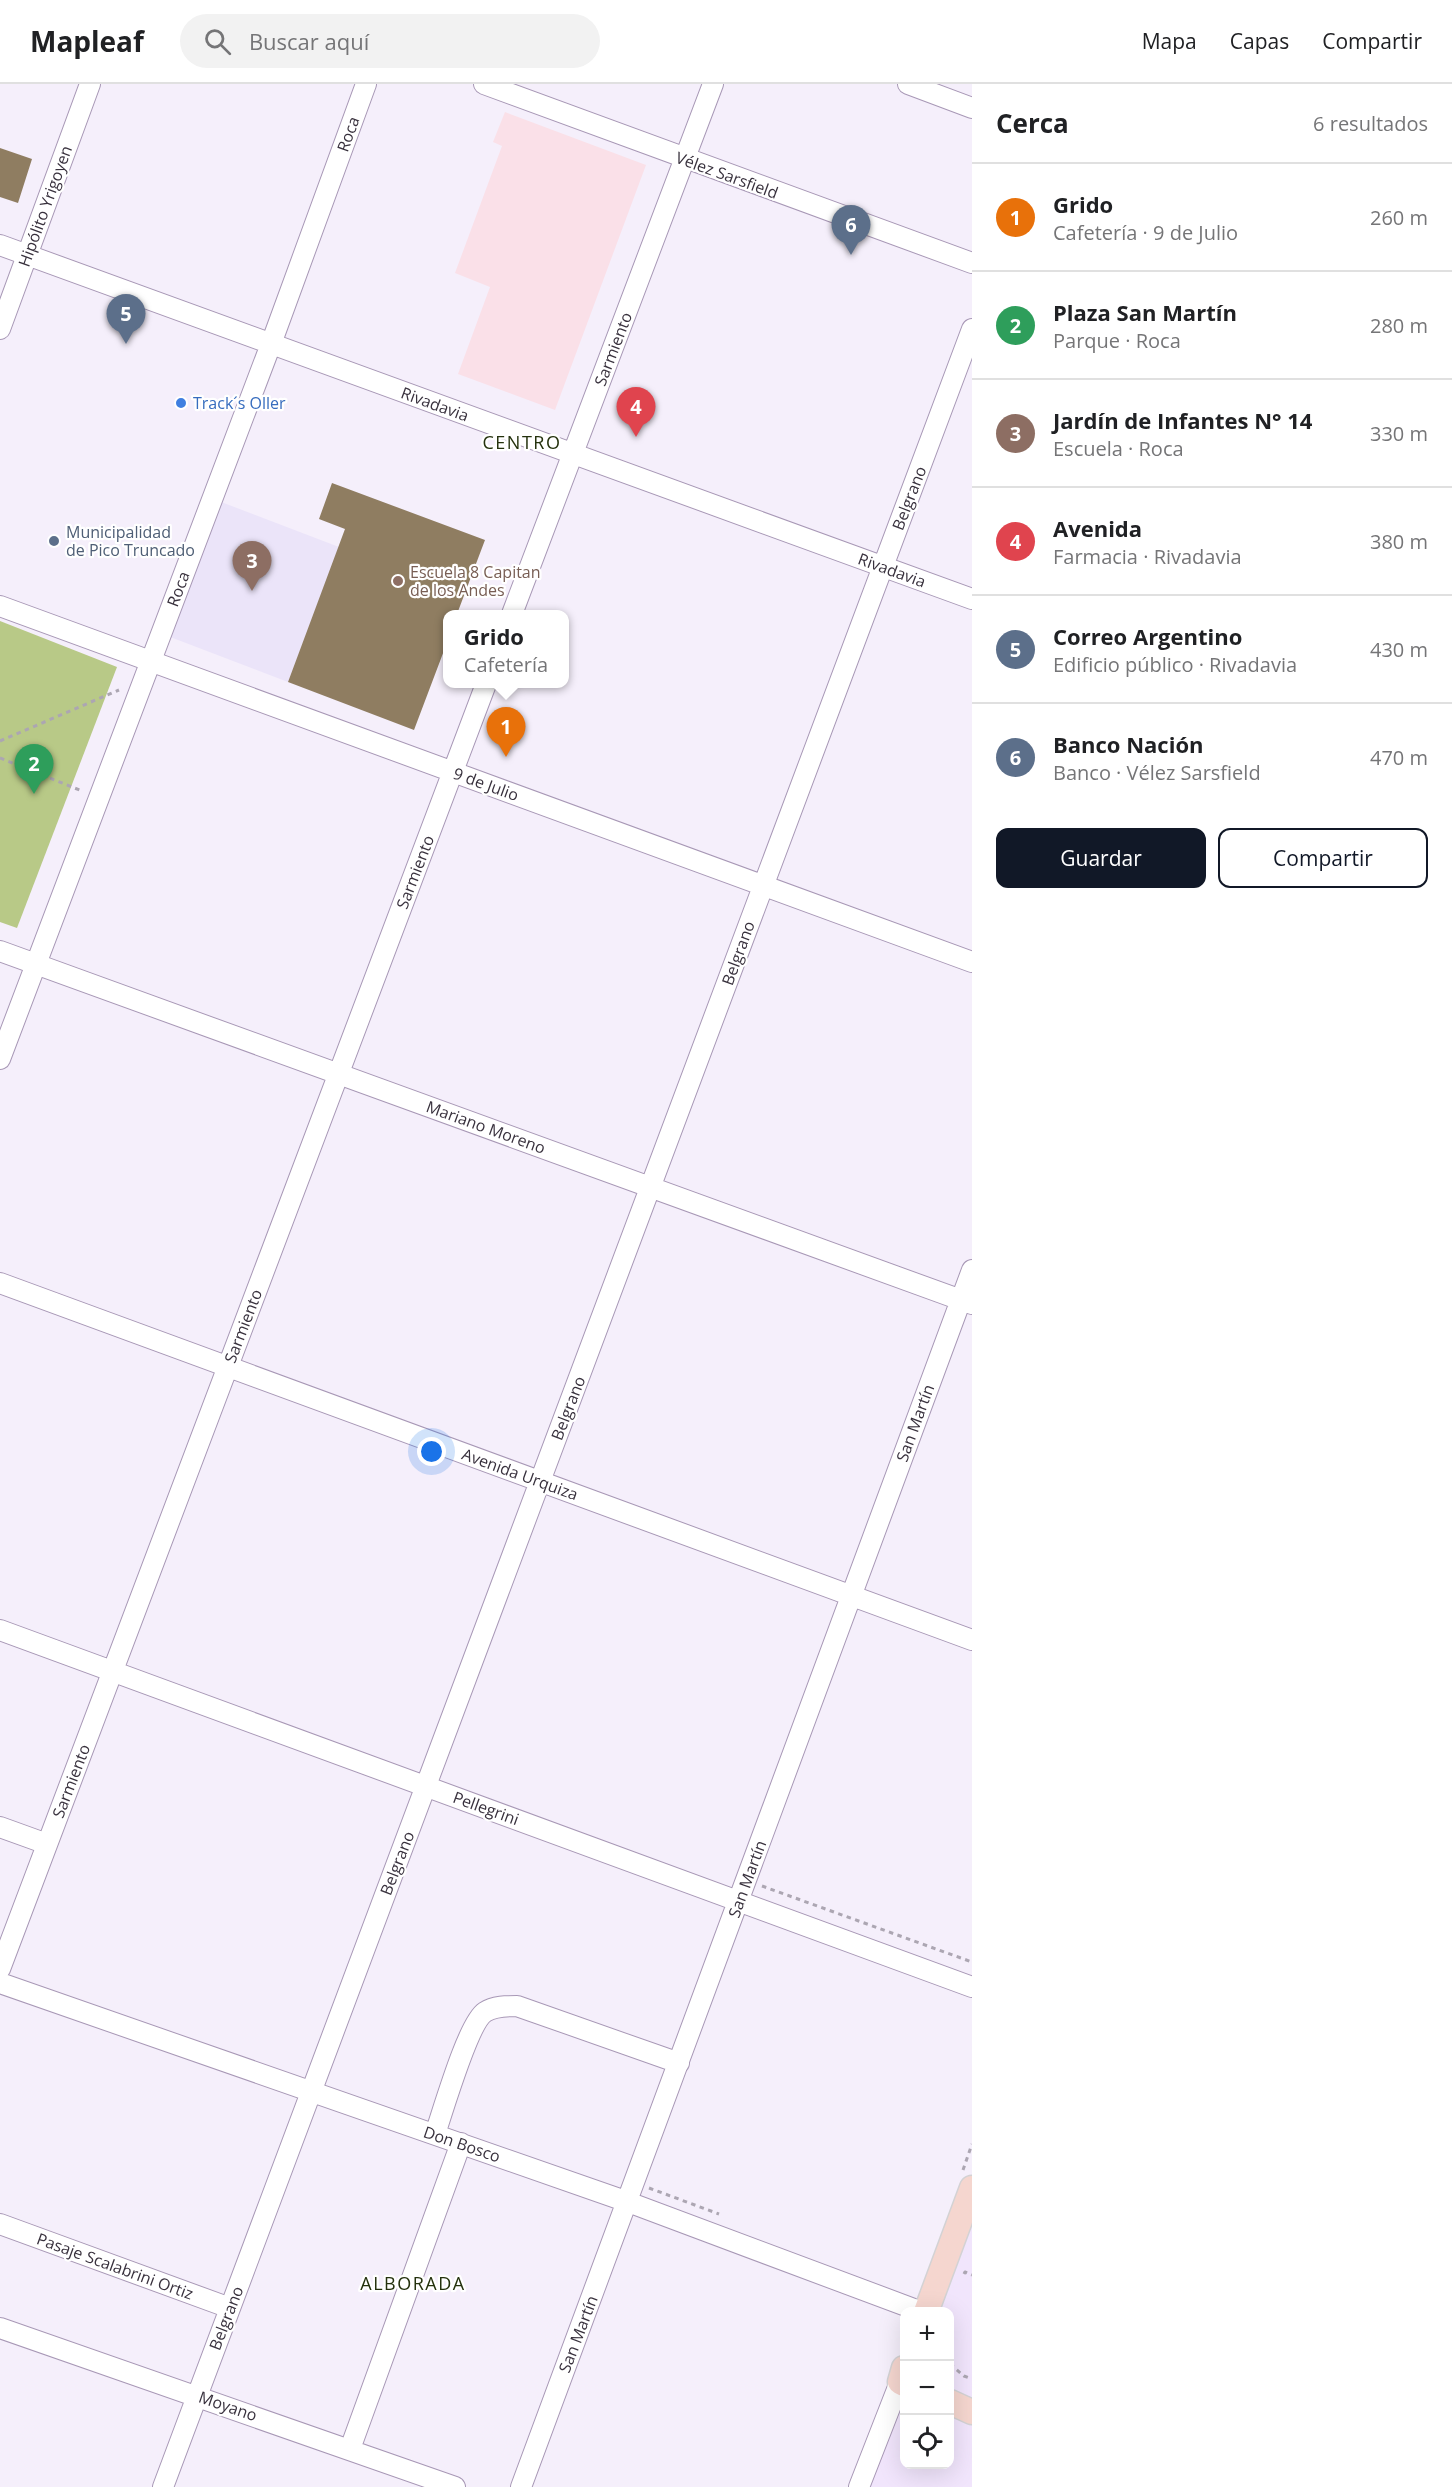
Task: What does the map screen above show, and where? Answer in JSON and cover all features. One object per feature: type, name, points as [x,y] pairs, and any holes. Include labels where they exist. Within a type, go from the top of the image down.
[{"type":"main road","points":[[926,2307],[966,2183]]},
{"type":"main road","points":[[954,2404],[972,2412]]},
{"type":"street","name":"Hipólito Yrigoyen","points":[[0,328],[90,84]]},
{"type":"street","name":"Roca","points":[[0,1059],[271,344],[366,84]]},
{"type":"street","name":"Vélez Sarsfield","points":[[484,84],[684,160],[972,263]]},
{"type":"street","name":"Sarmiento","points":[[515,610],[713,84]]},
{"type":"street","points":[[908,84],[972,108]]},
{"type":"street","name":"Rivadavia","points":[[0,245],[972,599]]},
{"type":"street","name":"Belgrano","points":[[163,2487],[972,329]]},
{"type":"street","name":"9 de Julio","points":[[0,606],[972,962]]},
{"type":"street","name":"Sarmiento","points":[[0,1969],[484,688]]},
{"type":"street","name":"Mariano Moreno","points":[[0,951],[966,1302]]},
{"type":"street","name":"San Martín","points":[[520,2487],[628,2202],[851,1596],[966,1302],[972,1270]]},
{"type":"street","name":"Avenida Urquiza","points":[[0,1282],[972,1640]]},
{"type":"street","name":"Pellegrini","points":[[0,1630],[972,1987]]},
{"type":"street","points":[[0,1827],[48,1844]]},
{"type":"street","name":"Don Bosco","points":[[0,1983],[628,2202],[911,2307]]},
{"type":"street","points":[[435,2134],[470,2033],[484,2012],[502,2006],[517,2006],[679,2063]]},
{"type":"street","points":[[350,2449],[461,2143]]},
{"type":"street","name":"Pasaje Scalabrini Ortiz","points":[[0,2224],[230,2308]]},
{"type":"street","name":"Moyano","points":[[0,2328],[455,2487]]},
{"type":"street","points":[[859,2487],[900,2385]]},
{"type":"path","points":[[0,741],[143,680]]},
{"type":"path","points":[[0,758],[98,797]]},
{"type":"path","points":[[746,1881],[972,1962]]},
{"type":"path","points":[[966,2183],[972,2144]]},
{"type":"path","points":[[635,2182],[723,2216]]},
{"type":"path","points":[[964,2272],[972,2275]]},
{"type":"path","points":[[954,2367],[964,2376],[972,2379]]},
{"type":"shaded area","points":[[505,112],[646,165],[555,410],[458,374],[490,287],[455,273],[502,146],[493,142]]},
{"type":"shaded area","points":[[216,500],[339,547],[288,682],[165,635]]},
{"type":"shaded area","points":[[972,2188],[972,2487],[859,2487],[900,2379],[900,2469],[954,2469],[954,2307],[927,2307]]},
{"type":"green space","points":[[0,621],[117,667],[17,928],[0,922]]},
{"type":"building","points":[[0,148],[32,159],[18,203],[0,197]]},
{"type":"building","name":"Escuela 8 Capitan de los Andes","points":[[332,483],[485,540],[459,610],[443,610],[443,653],[414,730],[288,682],[345,529],[319,519]]},
{"type":"place","name":"Banco Nación","points":[[851,255]]},
{"type":"place","name":"Correo Argentino","points":[[126,344]]},
{"type":"place","name":"Track´s Oller","points":[[181,403]]},
{"type":"place","name":"Avenida","points":[[636,437]]},
{"type":"place","name":"Municipalidad de Pico Truncado","points":[[54,541]]},
{"type":"place","name":"Escuela 8 Capitan de los Andes","points":[[398,581]]},
{"type":"place","name":"Jardín de Infantes N° 14","points":[[252,591]]},
{"type":"place","name":"Grido","points":[[506,757]]},
{"type":"place","name":"Plaza San Martín","points":[[34,794]]},
{"type":"district","name":"CENTRO","points":[[522,442]]},
{"type":"district","name":"ALBORADA","points":[[413,2283]]}]
